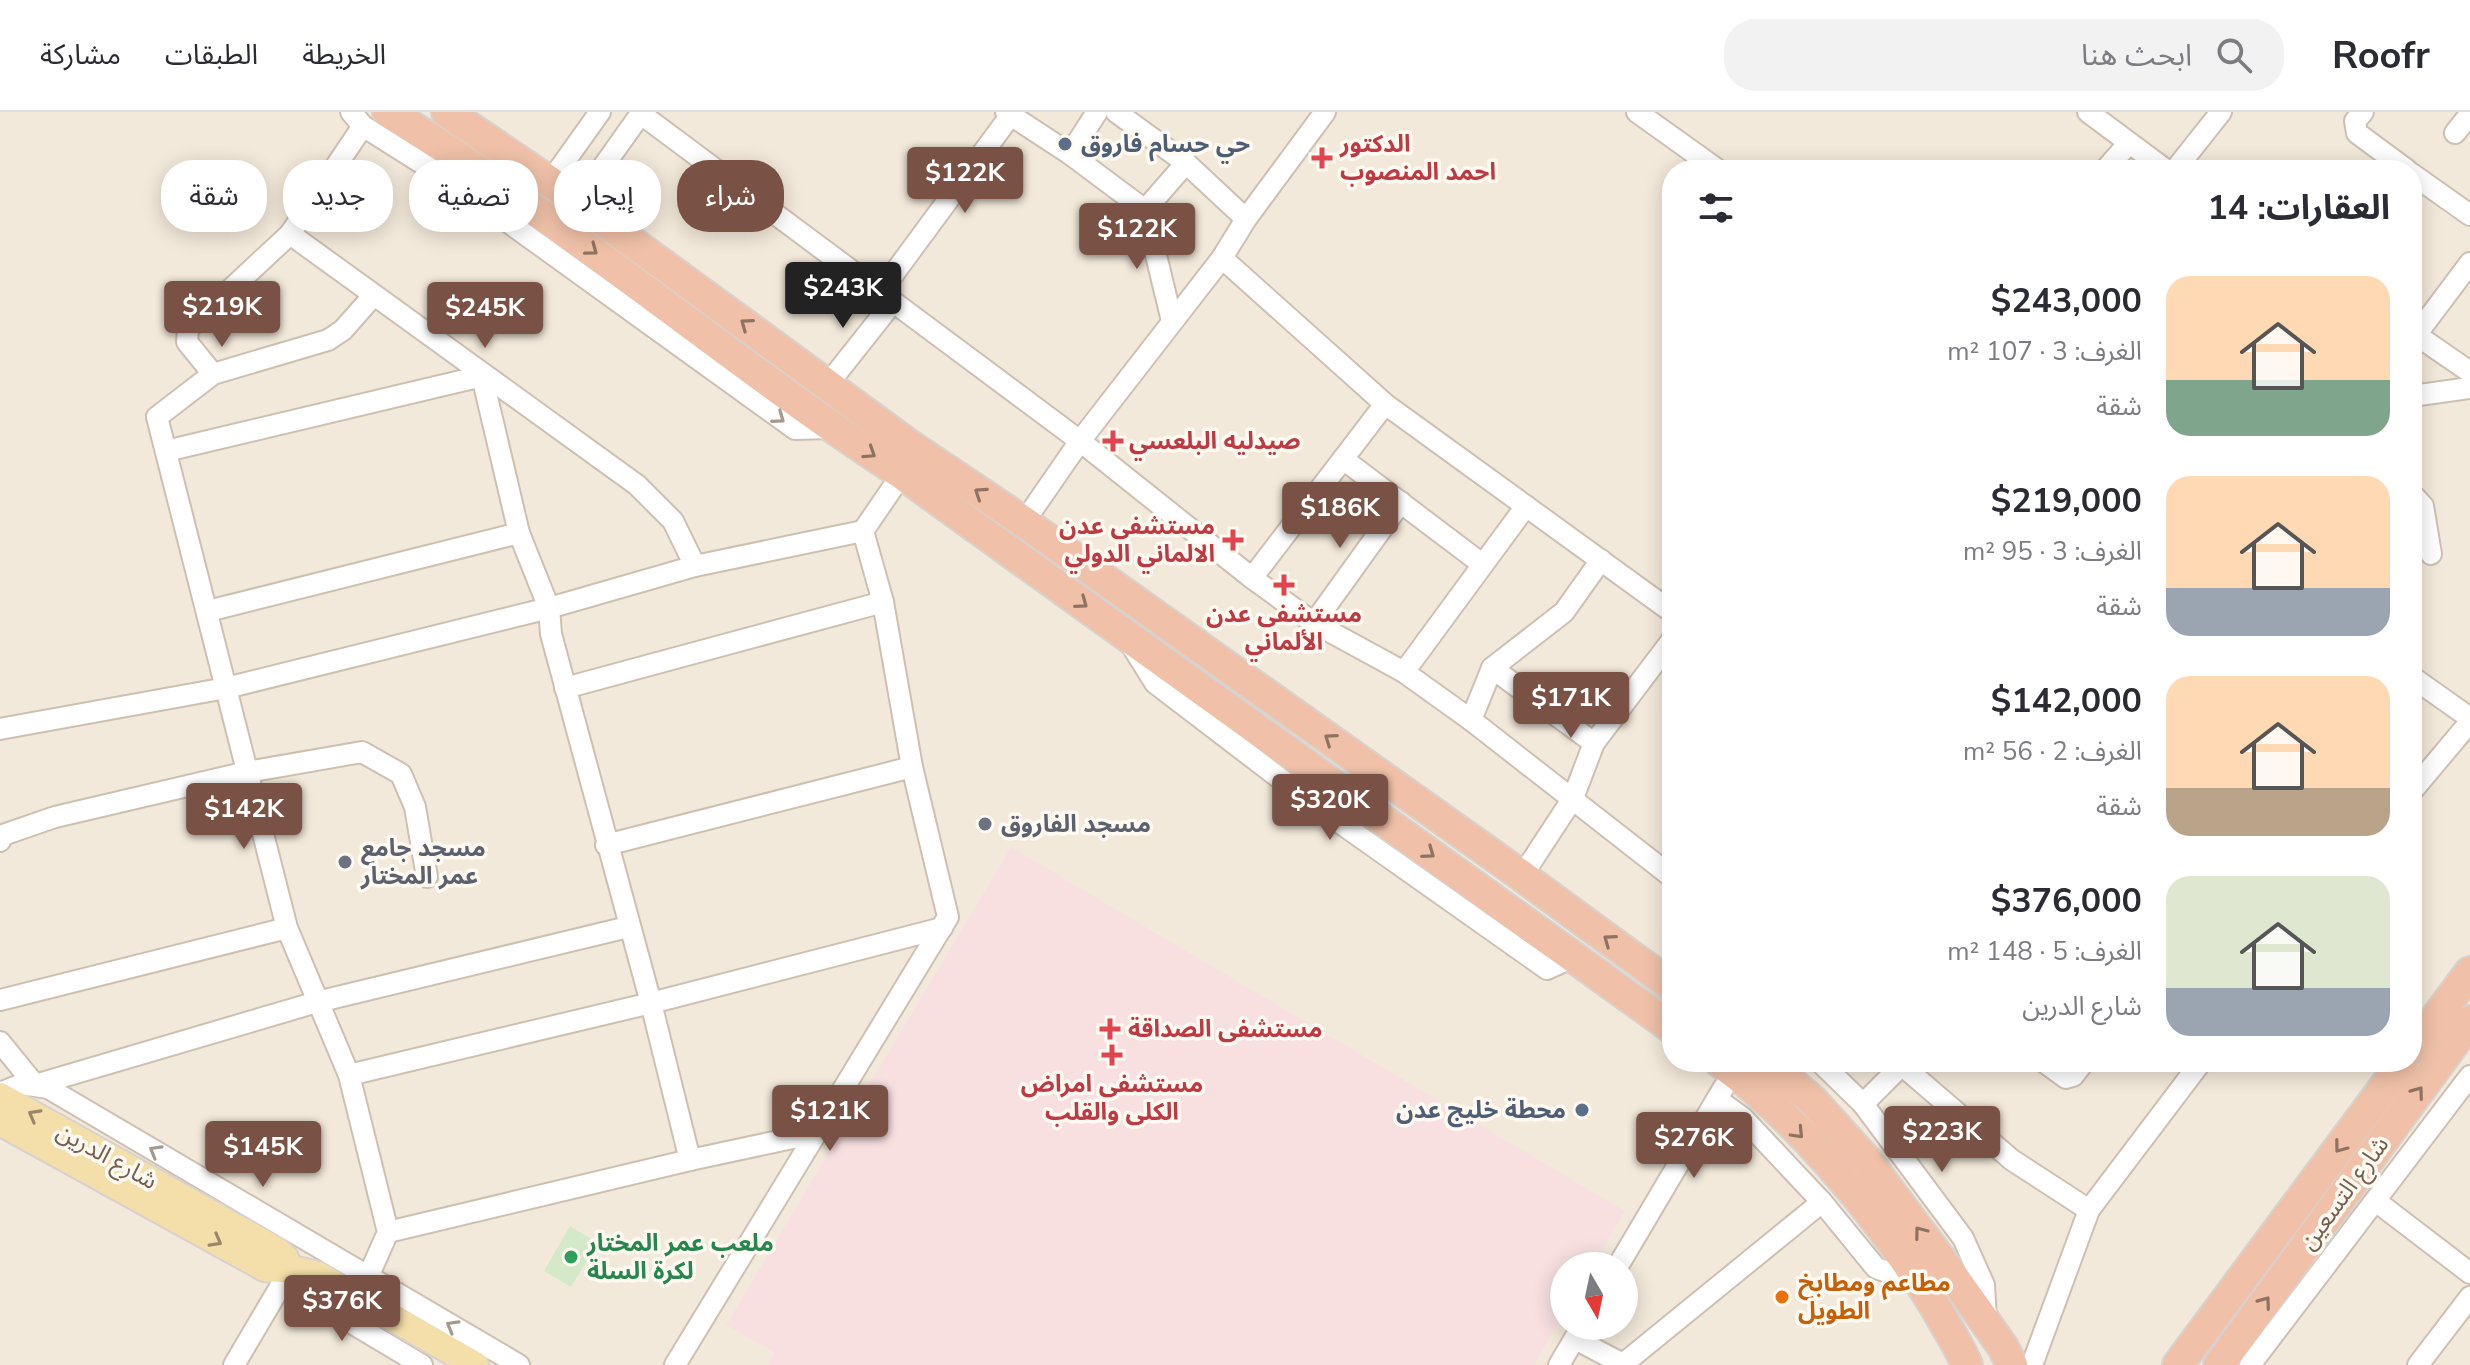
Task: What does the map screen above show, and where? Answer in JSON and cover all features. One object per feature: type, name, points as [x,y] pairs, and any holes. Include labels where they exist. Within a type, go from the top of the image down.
[{"type":"highway","points":[[450,113],[554,185]]},
{"type":"highway","points":[[383,116],[534,207],[831,428],[902,474],[1662,1021]]},
{"type":"highway","points":[[619,232],[908,444],[1024,522],[1662,973]]},
{"type":"highway","points":[[2422,1037],[2470,972]]},
{"type":"highway","name":"شارع التسعين","points":[[2219,1365],[2459,1058],[2470,1021]]},
{"type":"highway","points":[[1732,1072],[1792,1126],[1846,1184],[1923,1285],[1967,1365]]},
{"type":"highway","points":[[1780,1072],[1812,1100],[1868,1162],[2000,1345],[2031,1365]]},
{"type":"highway","name":"شارع التسعين","points":[[2178,1365],[2396,1072]]},
{"type":"main road","name":"شارع الدرين","points":[[0,1094],[276,1250],[285,1258],[286,1276]]},
{"type":"main road","name":"شارع الدرين","points":[[0,1122],[265,1268],[286,1276],[318,1275],[475,1365]]},
{"type":"street","points":[[550,182],[600,112]]},
{"type":"street","points":[[1070,154],[1097,112]]},
{"type":"street","points":[[1116,112],[1186,163],[1246,219]]},
{"type":"street","points":[[1637,112],[1704,160]]},
{"type":"street","points":[[2183,160],[2221,112]]},
{"type":"street","points":[[2363,112],[2355,121],[2357,133],[2393,160]]},
{"type":"street","points":[[608,160],[642,113],[1080,441],[1252,578],[1314,623],[1404,672],[1471,720],[1662,869]]},
{"type":"street","points":[[828,384],[1010,113],[1145,210],[1172,321]]},
{"type":"street","points":[[1024,522],[1080,441],[1222,258],[1246,219],[1324,113]]},
{"type":"street","points":[[2455,133],[2470,114]]},
{"type":"street","points":[[2096,115],[2152,160]]},
{"type":"street","points":[[213,374],[187,342],[188,329],[290,234],[383,116]]},
{"type":"street","points":[[2114,160],[2129,143]]},
{"type":"street","points":[[1145,210],[1186,163]]},
{"type":"street","points":[[2422,181],[2470,215]]},
{"type":"street","points":[[290,234],[482,376],[637,485],[673,521],[695,566]]},
{"type":"street","points":[[1222,258],[1385,404],[1662,605]]},
{"type":"street","points":[[2422,324],[2470,263]]},
{"type":"street","points":[[368,1277],[388,1232],[349,1075],[287,928],[157,417],[213,374],[328,340],[343,330],[373,296]]},
{"type":"street","points":[[2422,339],[2470,372]]},
{"type":"street","points":[[166,451],[482,376]]},
{"type":"street","points":[[482,376],[519,533],[549,608],[551,634],[651,1003],[690,1160]]},
{"type":"street","points":[[2422,395],[2470,388]]},
{"type":"street","points":[[1252,578],[1385,404]]},
{"type":"street","points":[[1343,459],[1482,564]]},
{"type":"street","points":[[0,729],[226,688],[549,608],[695,566],[863,531],[902,474]]},
{"type":"street","points":[[1314,623],[1401,502]]},
{"type":"street","points":[[2422,505],[2431,554]]},
{"type":"street","points":[[1404,672],[1526,506]]},
{"type":"street","points":[[675,1365],[948,917],[912,767],[883,602],[863,531]]},
{"type":"street","points":[[208,611],[519,533]]},
{"type":"street","points":[[1471,720],[1492,668],[1564,612],[1601,560]]},
{"type":"street","points":[[565,688],[883,602]]},
{"type":"street","points":[[1522,876],[1573,798],[1594,743],[1662,653]]},
{"type":"street","points":[[1492,668],[1594,743]]},
{"type":"street","points":[[2422,684],[2470,720],[2422,779]]},
{"type":"street","points":[[0,841],[3,835],[55,817],[247,772],[362,752],[401,774],[415,807],[427,877]]},
{"type":"street","points":[[606,845],[912,767]]},
{"type":"street","points":[[35,1085],[317,1002],[628,927]]},
{"type":"street","points":[[0,1000],[287,928]]},
{"type":"street","points":[[349,1075],[651,1003],[942,928]]},
{"type":"street","points":[[0,1042],[35,1085]]},
{"type":"street","points":[[1626,1252],[1717,1099],[1725,1072]]},
{"type":"street","points":[[1830,1072],[1863,1104],[1963,1238],[1984,1285],[2000,1345]]},
{"type":"street","points":[[1863,1104],[1893,1072]]},
{"type":"street","points":[[1912,1072],[2012,1160],[2089,1210]]},
{"type":"street","points":[[2058,1072],[2066,1078],[2076,1072]]},
{"type":"street","points":[[2031,1365],[2089,1210],[2193,1072]]},
{"type":"street","points":[[2250,1365],[2470,1076]]},
{"type":"street","points":[[0,1094],[22,1084],[48,1088],[519,1365]]},
{"type":"street","points":[[1717,1099],[1743,1118],[1822,1202],[1876,1268],[1923,1285]]},
{"type":"street","points":[[388,1232],[816,1133]]},
{"type":"street","points":[[1590,1340],[1624,1364],[1822,1202]]},
{"type":"street","points":[[2377,1202],[2470,1273]]},
{"type":"street","points":[[234,1365],[286,1276],[422,1365]]},
{"type":"street","points":[[2418,1365],[2470,1297]]},
{"type":"street","points":[[1559,1365],[1573,1340]]},
{"type":"shaded area","points":[[0,112],[2470,112],[2470,1365],[0,1365]]},
{"type":"shaded area","name":"مستشفى الصداقة","points":[[1011,847],[1625,1211],[1600,1252],[1550,1252],[1550,1338],[1534,1365],[768,1365],[775,1353],[726,1325]]},
{"type":"green space","name":"ملعب عمر المختار لكرة السلة","points":[[570,1226],[598,1243],[571,1287],[544,1271]]},
{"type":"place","name":"حي حسام فاروق","points":[[1065,144]]},
{"type":"place","name":"الدكتور احمد المنصوب","points":[[1322,158]]},
{"type":"place","name":"صيدليه البلعسي","points":[[1113,441]]},
{"type":"place","name":"مستشفى عدن الالماني الدولي","points":[[1233,540]]},
{"type":"place","name":"مستشفى عدن الألماني","points":[[1284,585]]},
{"type":"place","name":"مسجد الفاروق","points":[[985,824]]},
{"type":"place","name":"مسجد جامع عمر المختار","points":[[345,862]]},
{"type":"place","name":"مستشفى الصداقة","points":[[1110,1029]]},
{"type":"place","name":"مستشفى امراض الكلى والقلب","points":[[1112,1055]]},
{"type":"place","name":"محطة خليج عدن","points":[[1582,1110]]},
{"type":"place","name":"ملعب عمر المختار لكرة السلة","points":[[571,1257]]},
{"type":"place","name":"مطاعم ومطابخ الطويل","points":[[1782,1297]]}]
